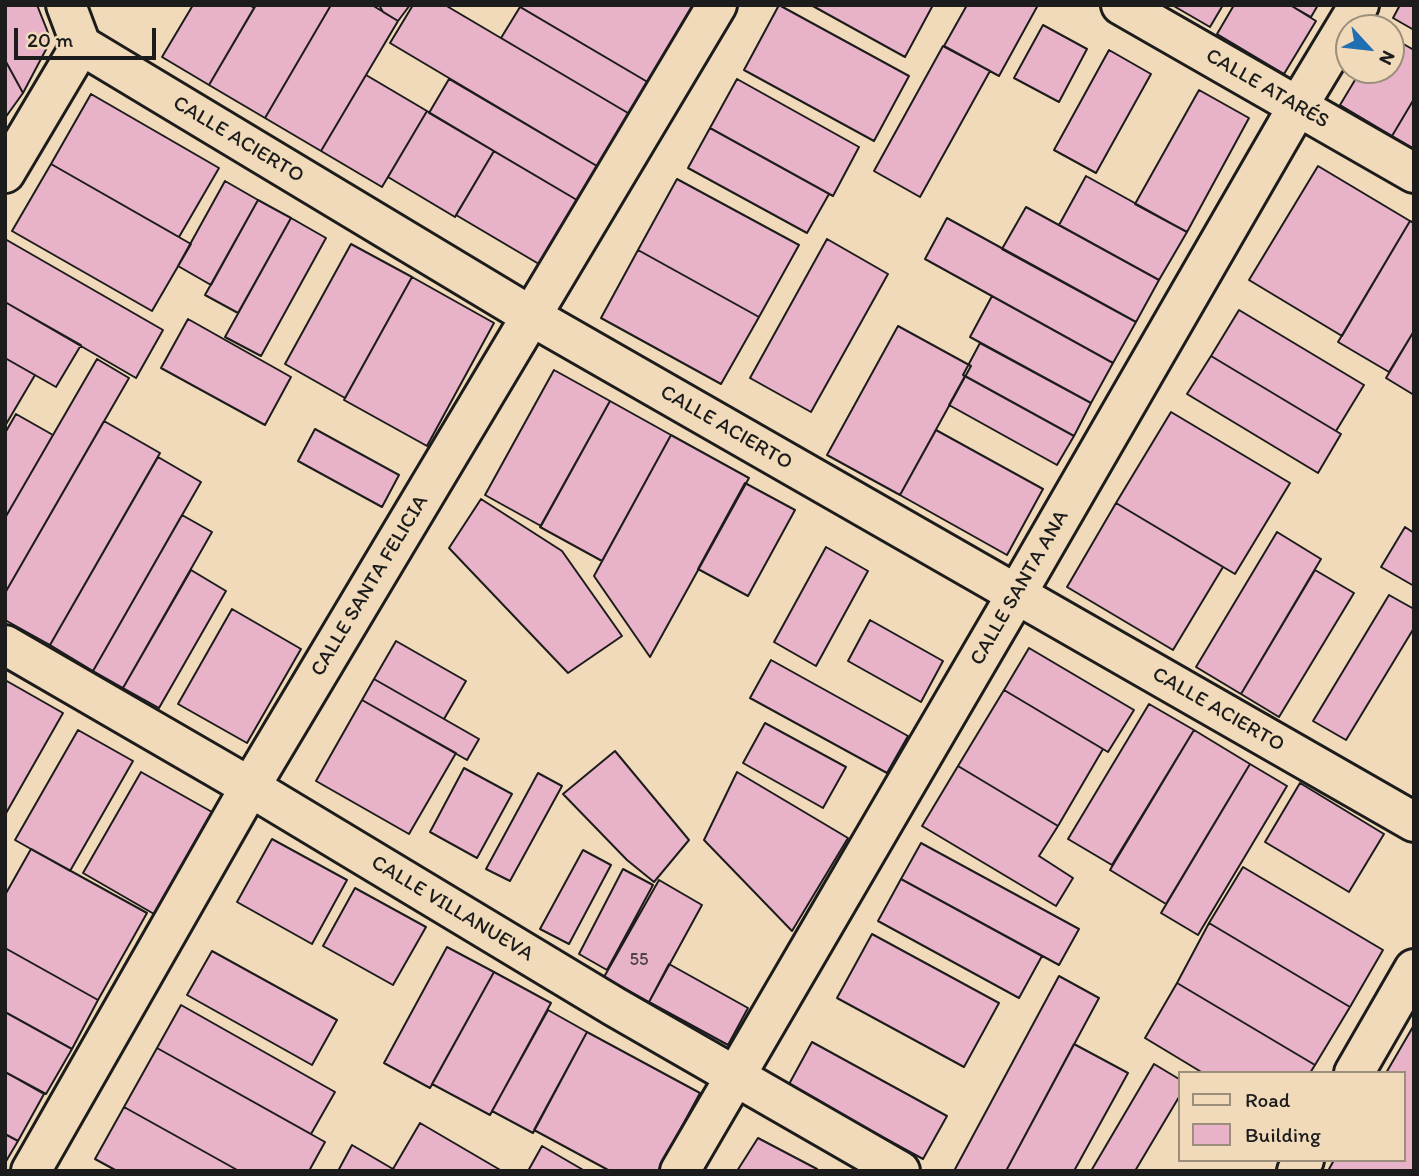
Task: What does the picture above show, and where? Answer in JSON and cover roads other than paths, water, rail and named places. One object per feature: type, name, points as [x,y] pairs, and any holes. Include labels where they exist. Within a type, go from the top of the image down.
[{"type":"street","name":"CALLE SANTA FELICIA","points":[[31,1171],[250,787],[717,5]]},
{"type":"street","name":"CALLE ATARÉS","points":[[1121,5],[1414,173]]},
{"type":"street","name":"CALLE SANTA ANA","points":[[680,1171],[1359,5]]},
{"type":"street","name":"CALLE ACIERTO","points":[[75,17],[531,316],[1414,822]]},
{"type":"street","points":[[5,173],[75,17]]},
{"type":"street","name":"CALLE VILLANUEVA","points":[[5,645],[250,787],[615,1007],[900,1171]]},
{"type":"street","points":[[1355,1071],[1414,969]]}]
